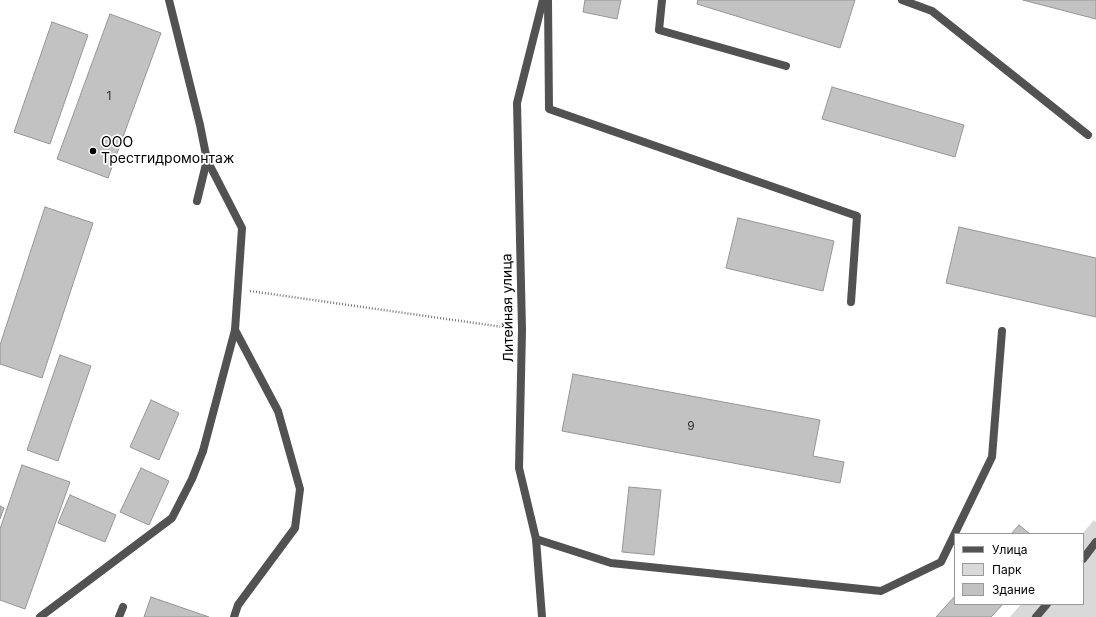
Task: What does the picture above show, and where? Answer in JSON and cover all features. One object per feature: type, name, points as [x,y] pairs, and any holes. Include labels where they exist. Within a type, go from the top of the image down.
[{"type":"street","points":[[40,617],[172,518],[192,479],[203,451],[235,330],[242,228],[207,160],[169,0]]},
{"type":"street","name":"Литейная улица","points":[[542,617],[536,539],[519,468],[522,330],[517,103],[543,0]]},
{"type":"street","points":[[548,0],[549,109],[857,216],[851,302]]},
{"type":"street","points":[[662,0],[659,30],[786,66]]},
{"type":"street","points":[[902,0],[932,11],[1088,135]]},
{"type":"street","points":[[197,201],[207,160]]},
{"type":"street","points":[[234,617],[238,605],[295,528],[300,489],[278,411],[235,330]]},
{"type":"street","points":[[955,533],[992,457],[1002,331]]},
{"type":"street","points":[[536,539],[611,563],[881,591],[941,562],[954,535]]},
{"type":"street","points":[[1084,558],[1096,542]]},
{"type":"street","points":[[1036,617],[1046,605]]},
{"type":"street","points":[[119,617],[123,606]]},
{"type":"path","points":[[237,290],[522,330]]},
{"type":"green space","points":[[1094,520],[1096,522],[1096,617],[1010,617],[1020,605],[1084,605],[1083,533]]},
{"type":"building","points":[[585,0],[621,0],[617,19],[583,12]]},
{"type":"building","points":[[698,0],[855,0],[840,48],[697,4]]},
{"type":"building","points":[[1023,0],[1096,0],[1096,19]]},
{"type":"building","points":[[110,14],[161,33],[108,178],[57,159]]},
{"type":"building","points":[[52,22],[88,35],[50,144],[14,132]]},
{"type":"building","points":[[832,87],[964,125],[955,157],[822,119]]},
{"type":"building","points":[[45,207],[93,223],[42,378],[0,364],[0,345]]},
{"type":"building","points":[[738,218],[834,241],[823,291],[726,268]]},
{"type":"building","points":[[959,227],[1096,258],[1096,317],[946,283]]},
{"type":"building","points":[[60,355],[91,366],[58,461],[27,450]]},
{"type":"building","points":[[573,374],[820,420],[813,456],[844,462],[840,483],[562,431]]},
{"type":"building","points":[[151,400],[179,413],[159,460],[130,447]]},
{"type":"building","points":[[22,465],[70,482],[25,609],[0,600],[0,529]]},
{"type":"building","points":[[141,468],[169,481],[149,525],[120,512]]},
{"type":"building","points":[[629,487],[661,490],[654,555],[622,552]]},
{"type":"building","points":[[70,495],[116,515],[105,542],[58,523]]},
{"type":"building","points":[[0,506],[4,508],[0,519]]},
{"type":"building","points":[[1019,525],[1029,533],[1012,533]]},
{"type":"building","points":[[151,597],[209,617],[144,617]]},
{"type":"building","points":[[954,597],[954,605],[1002,605],[991,617],[936,617]]},
{"type":"place","name":"ООО Трестгидромонтаж","points":[[93,151]]}]
